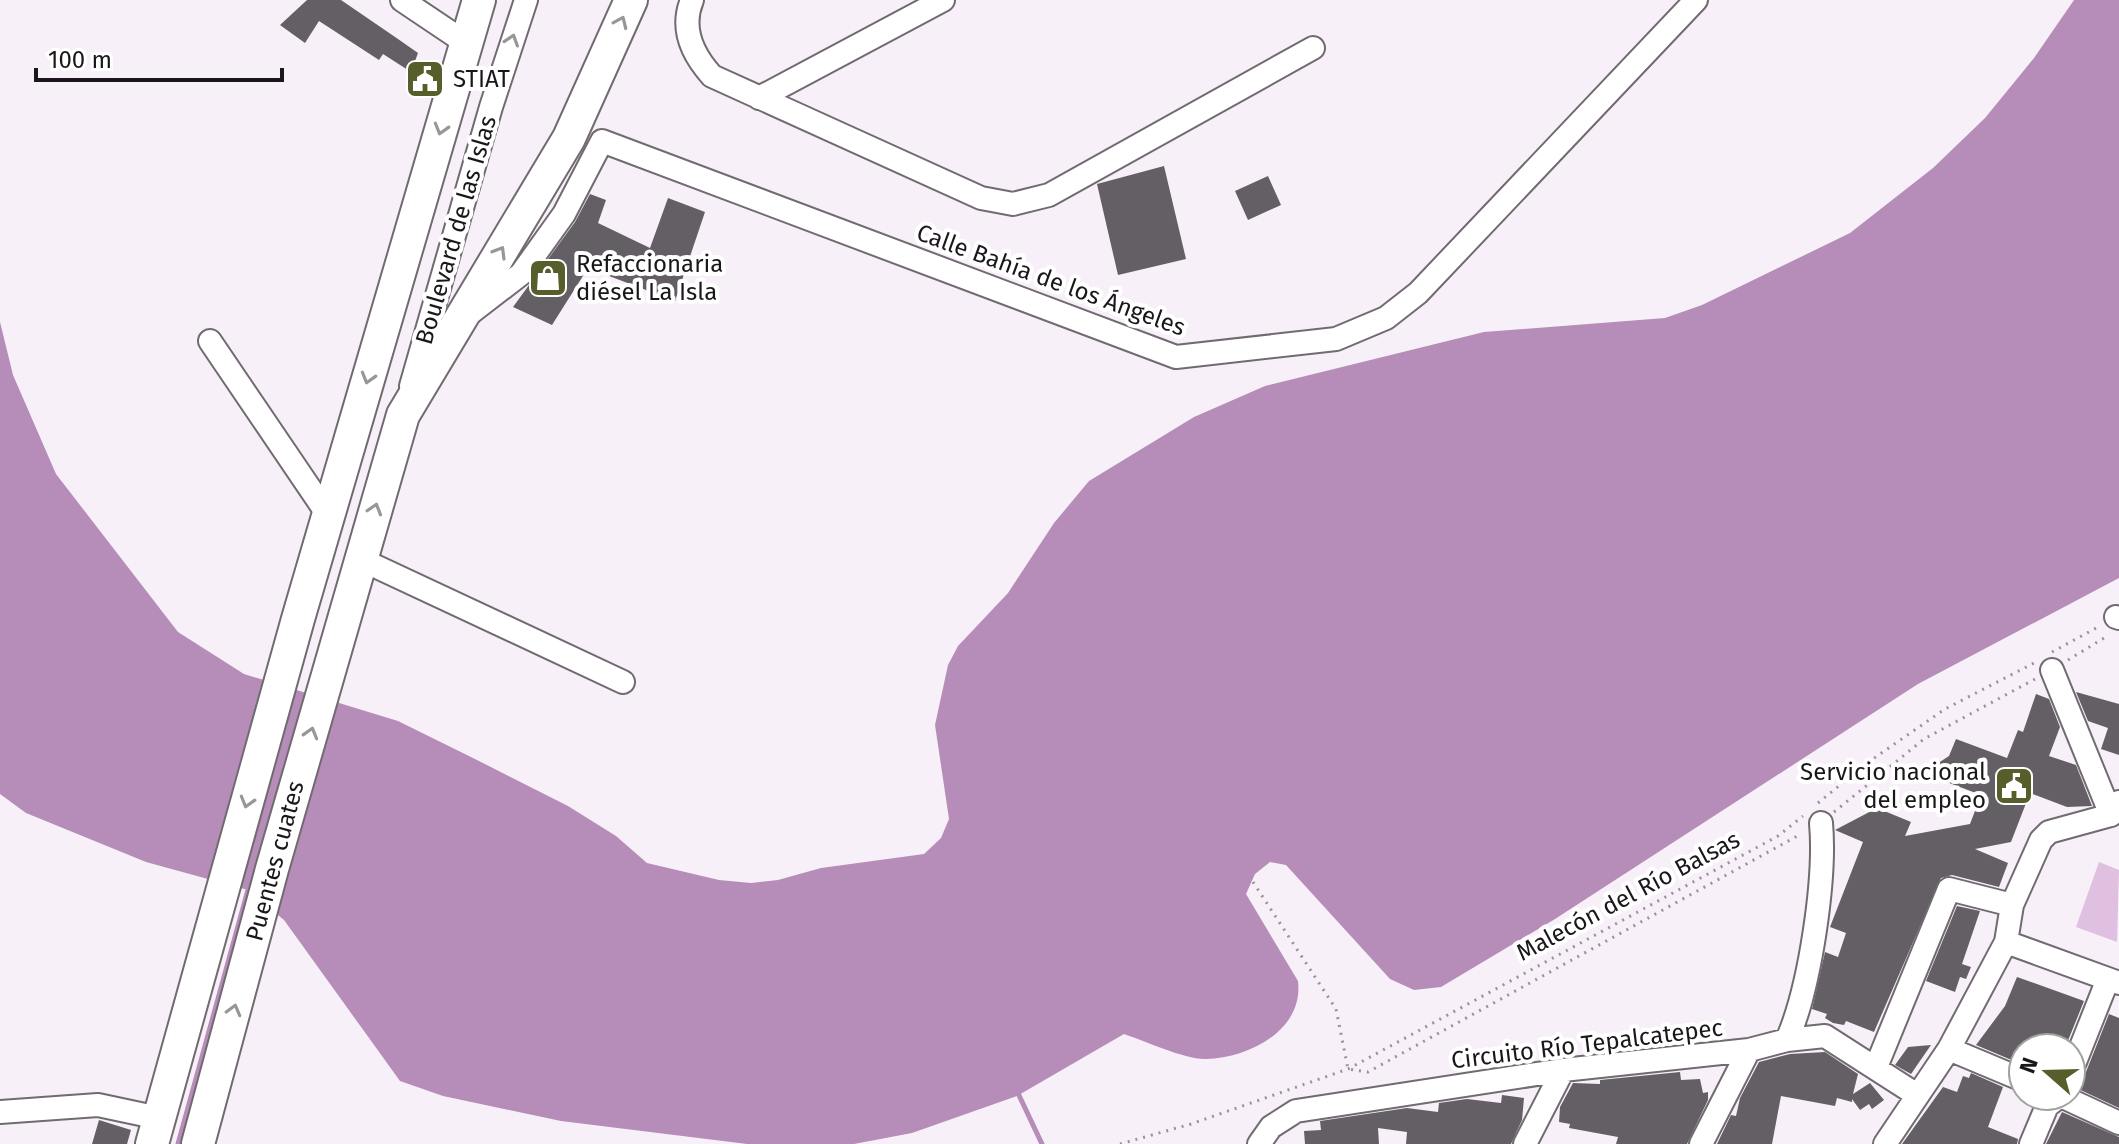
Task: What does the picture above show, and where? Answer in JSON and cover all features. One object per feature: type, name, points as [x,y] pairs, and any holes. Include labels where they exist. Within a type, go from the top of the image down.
[{"type":"highway","name":"Puentes cuates","points":[[155,1131],[298,619],[479,0]]},
{"type":"highway","name":"Puentes cuates","points":[[198,1144],[337,638],[403,415],[569,138],[631,0]]},
{"type":"street","points":[[402,0],[466,43]]},
{"type":"street","name":"Boulevard de las Islas","points":[[403,415],[491,107],[526,0]]},
{"type":"street","points":[[692,0],[688,33],[695,57],[712,76],[981,198],[1013,204],[1049,195],[1313,48]]},
{"type":"street","points":[[759,98],[943,0]]},
{"type":"street","name":"Calle Bahía de los Ángeles","points":[[457,323],[521,274],[564,214],[602,141],[1176,357],[1336,339],[1386,318],[1418,293],[1696,0]]},
{"type":"street","points":[[210,341],[328,515]]},
{"type":"street","points":[[360,559],[623,682]]},
{"type":"street","points":[[1885,1144],[1949,1049],[2006,942],[2012,905],[2041,840],[2049,832],[2115,808],[2047,661]]},
{"type":"street","points":[[1787,1040],[1798,1014],[1824,862],[1821,823]]},
{"type":"street","points":[[1876,1067],[1949,889],[2012,905]]},
{"type":"street","points":[[2006,942],[2113,981],[2087,1037]]},
{"type":"street","name":"Circuito Río Tepalcatepec","points":[[1259,1144],[1271,1127],[1296,1111],[1563,1070],[1749,1050],[1787,1040],[1825,1036],[1917,1095]]},
{"type":"street","points":[[1949,1049],[2007,1073]]},
{"type":"street","points":[[1701,1144],[1749,1050]]},
{"type":"street","points":[[1525,1144],[1563,1070]]},
{"type":"street","points":[[0,1112],[98,1105],[155,1131]]},
{"type":"street","points":[[2087,1108],[2119,1123]]},
{"type":"street","points":[[2031,1144],[2044,1112]]},
{"type":"path","points":[[1253,882],[1336,1009],[1348,1069],[1368,1072],[1821,823],[1924,739],[2047,661],[2118,621]]},
{"type":"path","name":"Malecón del Río Balsas","points":[[1120,1144],[1191,1124],[1348,1069],[1778,836],[1867,763],[1945,709],[2047,661],[2118,621]]},
{"type":"shaded area","points":[[2074,0],[2119,0],[2119,578],[1918,684],[1555,919],[1441,987],[1414,990],[1390,979],[1286,865],[1270,862],[1255,874],[1246,894],[1298,981],[1298,998],[1283,1027],[1256,1047],[1206,1059],[1177,1053],[1124,1034],[1017,1096],[912,1133],[854,1144],[747,1144],[561,1121],[443,1096],[400,1081],[284,920],[248,890],[146,862],[26,813],[0,794],[0,322],[13,375],[56,474],[178,632],[244,674],[398,721],[568,806],[616,836],[647,863],[719,880],[751,883],[778,880],[821,868],[924,854],[941,838],[949,819],[935,725],[948,665],[958,646],[1008,593],[1054,523],[1089,481],[1194,417],[1265,386],[1484,332],[1665,318],[1702,305],[1850,233],[1933,168],[1985,118],[2034,58]]},
{"type":"shaded area","points":[[2099,862],[2119,870],[2117,942],[2076,927]]},
{"type":"building","points":[[307,0],[341,0],[398,39],[418,53],[411,72],[383,54],[379,60],[319,21],[305,43],[280,25]]},
{"type":"building","points":[[1164,166],[1186,259],[1118,275],[1097,184]]},
{"type":"building","points":[[1268,176],[1281,205],[1248,220],[1235,191]]},
{"type":"building","points":[[590,194],[606,200],[598,223],[650,248],[668,198],[705,212],[675,301],[588,268],[552,325],[513,307],[575,222]]},
{"type":"building","points":[[2076,692],[2119,704],[2119,755],[2101,749],[2108,728],[2088,721]]},
{"type":"building","points":[[2036,694],[2049,699],[2060,727],[2049,756],[2076,765],[2092,806],[2067,807],[2030,793],[2011,842],[1975,849],[2008,863],[1999,887],[1952,875],[1941,878],[1874,1032],[1846,1021],[1844,1025],[1825,1018],[1827,1014],[1812,1009],[1825,952],[1838,957],[1846,933],[1830,927],[1863,842],[1835,830],[1877,808],[1911,822],[1905,836],[1970,824],[1981,795],[1923,773],[1949,756],[1956,739],[2007,758],[2018,730],[2023,732]]},
{"type":"building","points":[[1957,906],[1980,911],[1962,964],[1971,967],[1966,979],[1960,977],[1955,992],[1926,981]]},
{"type":"building","points":[[2017,977],[2084,1001],[2071,1032],[2007,1032],[2007,1058],[1976,1045],[2005,1006]]},
{"type":"building","points":[[2109,1014],[2119,1018],[2119,1108],[2087,1093],[2087,1069]]},
{"type":"building","points":[[1931,1045],[1911,1074],[1895,1065],[1908,1047]]},
{"type":"building","points":[[1825,1052],[1858,1074],[1853,1094],[1870,1083],[1884,1100],[1872,1109],[1869,1104],[1860,1110],[1852,1099],[1852,1102],[1837,1098],[1835,1106],[1781,1096],[1772,1144],[1717,1144],[1731,1115],[1736,1116],[1740,1098],[1759,1062],[1790,1054]]},
{"type":"building","points":[[1680,1072],[1681,1080],[1700,1079],[1703,1093],[1708,1092],[1708,1100],[1687,1144],[1616,1144],[1618,1137],[1569,1128],[1570,1124],[1559,1122],[1560,1107],[1573,1083],[1600,1084],[1600,1080]]},
{"type":"building","points":[[1971,1073],[2003,1087],[1988,1127],[2018,1139],[2017,1144],[1902,1144],[1943,1087],[1957,1092],[1963,1076],[1969,1078]]},
{"type":"building","points":[[1502,1095],[1524,1098],[1522,1120],[1511,1144],[1406,1144],[1407,1132],[1378,1128],[1379,1144],[1305,1144],[1304,1131],[1321,1130],[1320,1121],[1407,1108],[1438,1112],[1439,1103],[1467,1099],[1501,1103]]},
{"type":"building","points":[[2062,1112],[2119,1137],[2119,1144],[2046,1144]]},
{"type":"building","points":[[99,1120],[131,1130],[127,1144],[92,1144]]},
{"type":"waterway","points":[[178,1144],[248,890]]},
{"type":"waterway","points":[[1017,1091],[1042,1144]]},
{"type":"place","name":"STIAT","points":[[425,79]]},
{"type":"place","name":"Refaccionaria diésel La Isla","points":[[548,278]]},
{"type":"place","name":"Servicio nacional del empleo","points":[[2014,786]]}]
